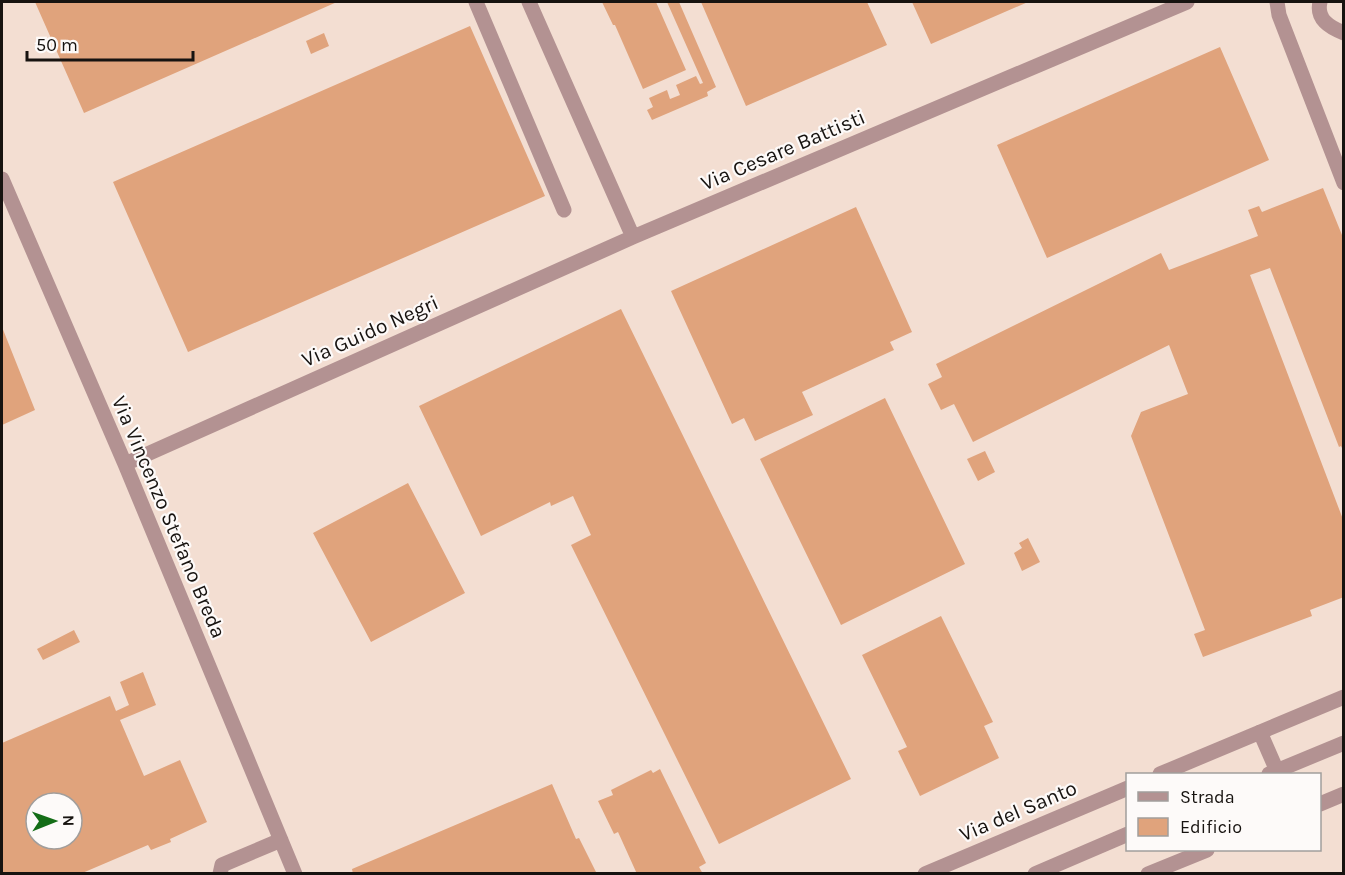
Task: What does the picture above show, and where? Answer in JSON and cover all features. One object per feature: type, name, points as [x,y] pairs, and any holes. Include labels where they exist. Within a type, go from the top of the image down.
[{"type":"street","points":[[476,2],[564,210]]},
{"type":"street","points":[[529,2],[633,237]]},
{"type":"street","name":"Via Cesare Battisti","points":[[633,237],[1187,2]]},
{"type":"street","points":[[1277,2],[1279,15],[1344,183]]},
{"type":"street","points":[[1320,2],[1322,19],[1331,28],[1344,33]]},
{"type":"street","name":"Via Vincenzo Stefano Breda","points":[[2,179],[125,464],[295,873]]},
{"type":"street","name":"Via Guido Negri","points":[[125,464],[633,237]]},
{"type":"street","points":[[1162,773],[1344,697]]},
{"type":"street","points":[[1260,732],[1273,773],[1344,743]]},
{"type":"street","name":"Via del Santo","points":[[925,873],[1126,789]]},
{"type":"street","points":[[1321,804],[1344,795]]},
{"type":"street","points":[[1035,873],[1126,835]]},
{"type":"street","points":[[220,873],[222,865],[281,840]]},
{"type":"street","points":[[1148,873],[1202,851]]},
{"type":"shaded area","points":[[2,2],[1343,2],[1343,873],[2,874]]},
{"type":"building","points":[[35,2],[337,2],[84,113]]},
{"type":"building","points":[[602,2],[656,2],[686,70],[643,89],[615,25]]},
{"type":"building","points":[[667,2],[679,2],[716,87],[707,92],[708,96],[652,120],[647,110],[653,107],[649,98],[667,90],[670,99],[680,95],[676,85],[696,76],[700,84],[703,83]]},
{"type":"building","points":[[701,2],[867,2],[887,45],[746,106]]},
{"type":"building","points":[[912,2],[1028,2],[931,44]]},
{"type":"building","points":[[470,26],[545,196],[188,352],[113,182]]},
{"type":"building","points":[[324,33],[329,46],[311,54],[306,41]]},
{"type":"building","points":[[1220,47],[1269,160],[1047,258],[997,145]]},
{"type":"building","points":[[1323,188],[1344,240],[1344,452],[1341,446],[1339,447],[1270,268],[1250,275],[1344,522],[1344,597],[1310,610],[1312,616],[1203,657],[1194,634],[1205,630],[1131,436],[1141,412],[1188,394],[1169,345],[973,442],[954,404],[941,410],[928,384],[942,377],[936,364],[1161,253],[1169,270],[1258,236],[1248,210],[1259,206],[1262,212]]},
{"type":"building","points":[[856,207],[912,332],[890,342],[894,350],[802,392],[813,415],[755,441],[744,418],[732,424],[671,291]]},
{"type":"building","points":[[621,309],[851,779],[719,844],[571,545],[591,535],[573,496],[551,506],[550,502],[481,536],[419,406]]},
{"type":"building","points":[[2,327],[35,410],[2,425]]},
{"type":"building","points":[[885,398],[965,564],[841,625],[760,459]]},
{"type":"building","points":[[985,451],[995,472],[978,481],[967,459]]},
{"type":"building","points":[[408,483],[465,593],[371,642],[313,533]]},
{"type":"building","points":[[1028,538],[1040,562],[1022,571],[1014,553],[1022,548],[1019,543]]},
{"type":"building","points":[[941,616],[993,722],[984,726],[999,758],[920,796],[898,751],[907,747],[862,655]]},
{"type":"building","points":[[74,630],[80,642],[43,660],[37,649]]},
{"type":"building","points":[[143,672],[156,705],[120,720],[144,776],[180,760],[207,822],[170,839],[171,842],[151,850],[148,845],[80,874],[2,874],[2,743],[110,696],[116,711],[129,705],[120,682]]},
{"type":"building","points":[[660,769],[706,863],[699,867],[703,874],[637,874],[618,832],[614,834],[598,801],[613,795],[611,790],[651,770],[653,773]]},
{"type":"building","points":[[552,784],[576,839],[579,838],[597,874],[353,874],[352,869]]}]
